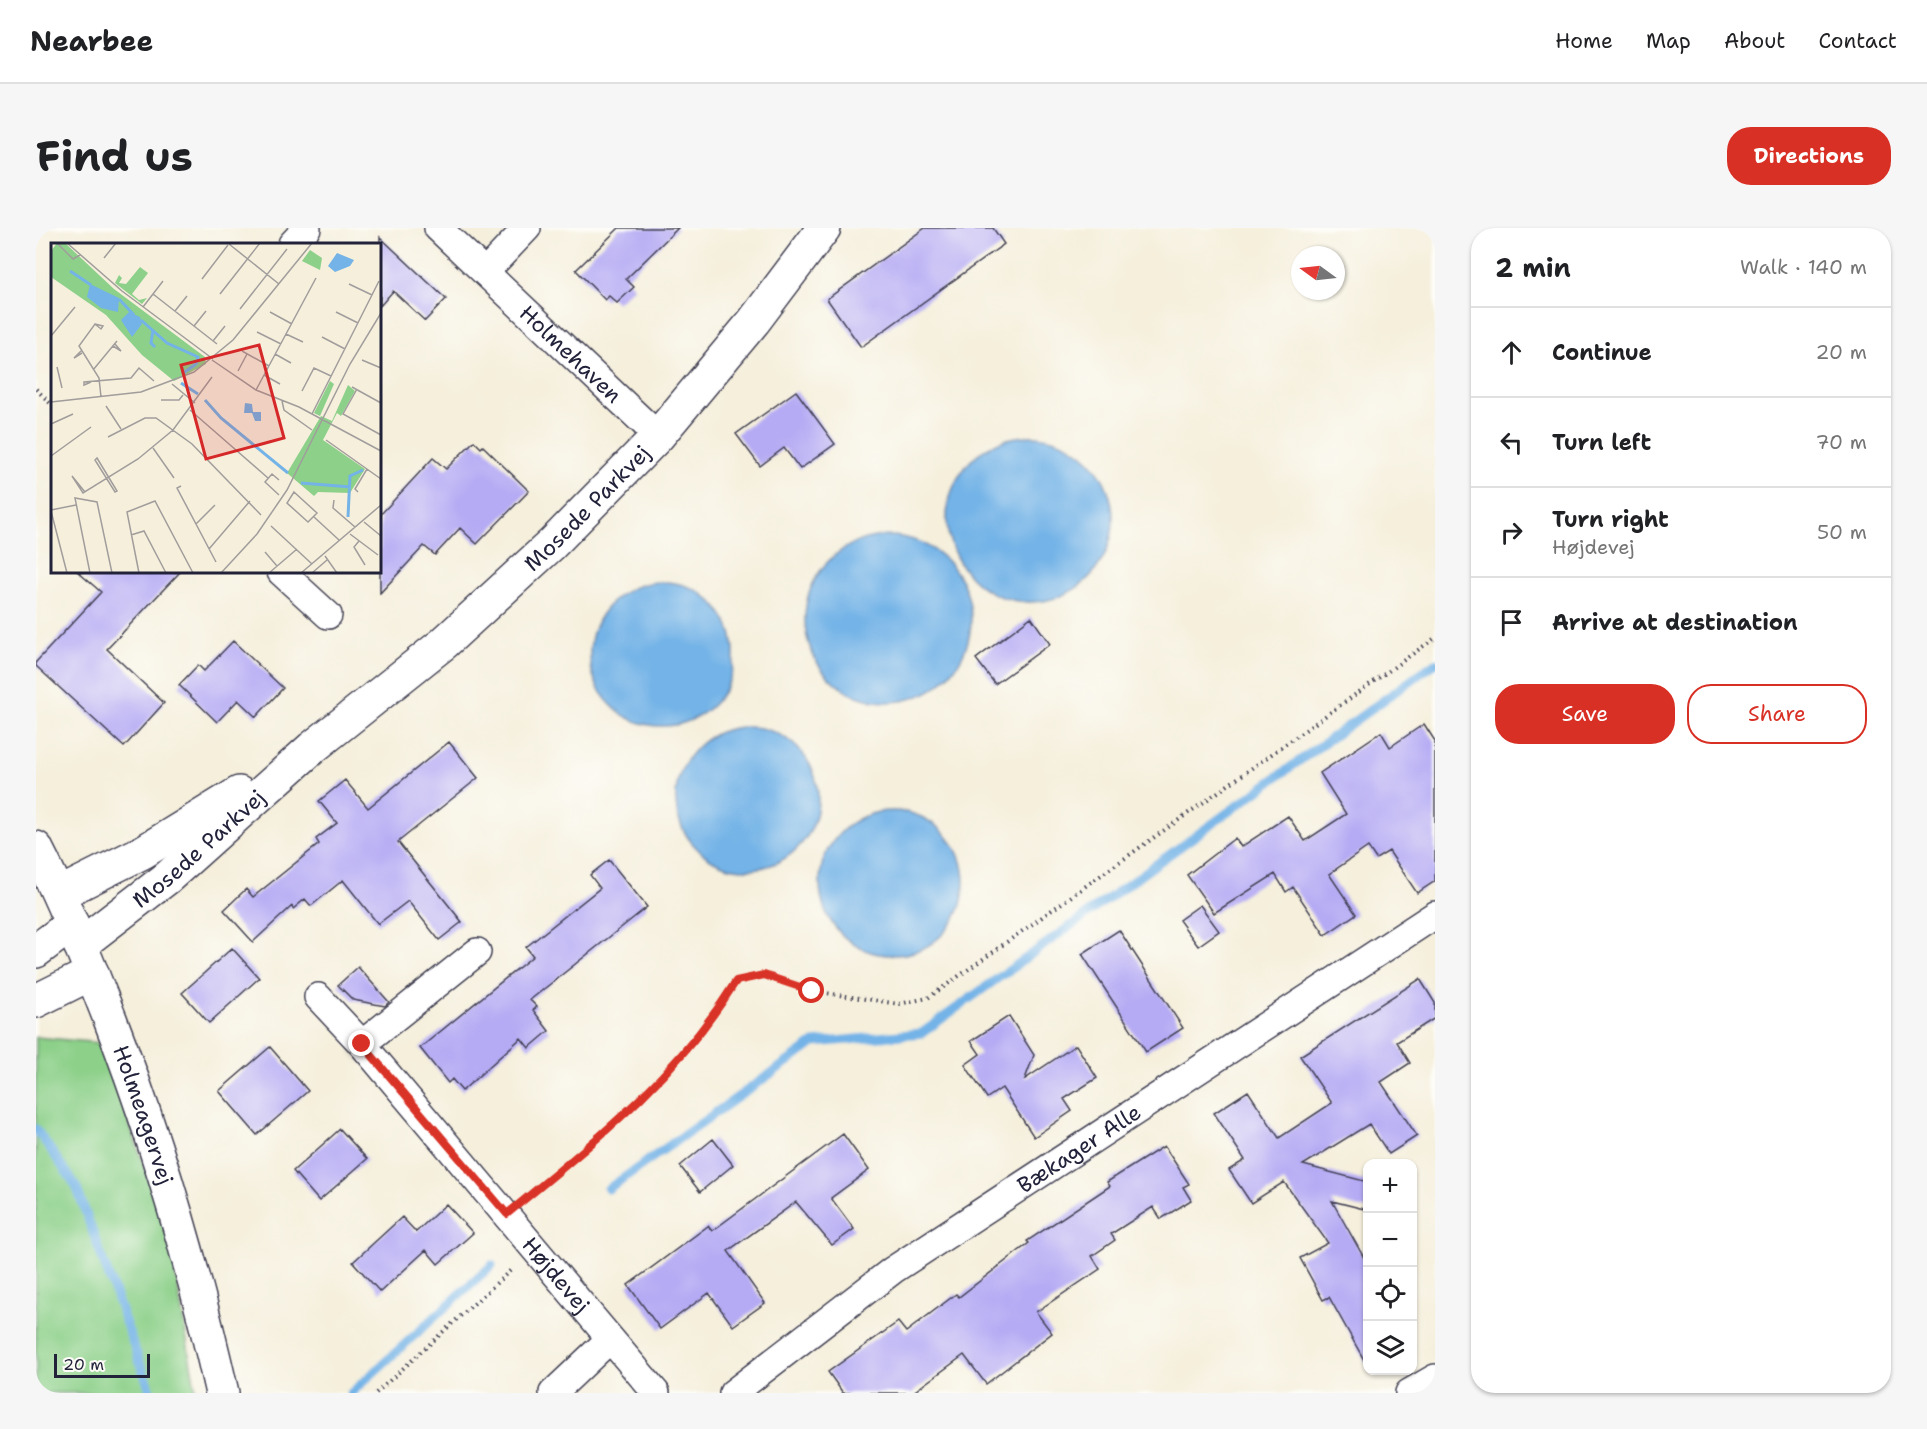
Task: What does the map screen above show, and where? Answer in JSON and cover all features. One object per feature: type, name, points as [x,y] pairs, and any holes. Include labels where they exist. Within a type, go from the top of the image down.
[{"type":"street","points":[[293,243],[307,228]]},
{"type":"street","name":"Holmehaven","points":[[438,228],[658,436]]},
{"type":"street","points":[[485,272],[526,228]]},
{"type":"street","name":"Mosede Parkvej","points":[[36,1001],[81,947],[167,878],[312,748],[444,643],[552,544],[658,436],[754,321],[824,228]]},
{"type":"street","points":[[282,573],[328,615]]},
{"type":"street","name":"Mosede Parkvej","points":[[59,894],[143,852],[312,748]]},
{"type":"street","name":"Holmeagervej","points":[[36,848],[59,894],[146,1113],[183,1235],[222,1393]]},
{"type":"street","name":"Bækager Alle","points":[[733,1393],[893,1270],[1435,915]]},
{"type":"street","name":"Mosede Parkvej","points":[[36,951],[81,947]]},
{"type":"street","points":[[362,1044],[477,952]]},
{"type":"street","name":"Højdevej","points":[[318,997],[362,1044],[656,1393]]},
{"type":"street","points":[[553,1393],[610,1339]]},
{"type":"street","points":[[1409,1393],[1435,1378]]},
{"type":"path","points":[[36,389],[51,404]]},
{"type":"path","points":[[507,1214],[614,1126],[671,1070],[718,1010],[736,981],[764,975],[812,991],[899,1004],[928,998],[1435,638]]},
{"type":"path","points":[[376,1393],[535,1248]]},
{"type":"green space","points":[[36,1037],[101,1043],[169,1237],[196,1393],[36,1393]]},
{"type":"water","points":[[1030,436],[1062,442],[1089,460],[1107,487],[1113,519],[1107,551],[1089,578],[1062,596],[1030,602],[998,596],[971,578],[953,551],[947,519],[953,487],[971,460],[998,442]]},
{"type":"water","points":[[888,536],[904,537],[920,542],[947,560],[965,587],[970,603],[970,635],[965,651],[947,678],[920,696],[904,701],[888,702],[872,701],[856,696],[829,678],[811,651],[806,635],[805,619],[806,603],[811,587],[829,560],[856,542],[872,537]]},
{"type":"water","points":[[662,582],[690,587],[713,603],[729,626],[734,654],[729,682],[713,705],[690,721],[662,726],[634,721],[611,705],[595,682],[590,654],[595,626],[611,603],[634,587]]},
{"type":"water","points":[[747,727],[774,733],[797,748],[812,771],[818,798],[812,825],[797,848],[774,863],[747,869],[720,863],[697,848],[682,825],[676,798],[682,771],[697,748],[720,733]]},
{"type":"water","points":[[892,811],[919,817],[943,832],[958,856],[964,883],[958,910],[943,934],[919,949],[892,955],[865,949],[841,934],[826,910],[820,883],[826,856],[841,832],[865,817]]},
{"type":"building","points":[[619,228],[678,228],[626,279],[634,287],[617,303],[609,296],[605,300],[576,270]]},
{"type":"building","points":[[925,228],[993,228],[1004,244],[861,347],[827,299]]},
{"type":"building","points":[[380,237],[446,299],[425,321],[393,291],[381,305]]},
{"type":"building","points":[[796,391],[835,444],[800,469],[784,448],[760,466],[736,434]]},
{"type":"building","points":[[474,441],[481,448],[483,446],[529,491],[477,544],[460,528],[435,555],[424,546],[380,593],[381,514],[433,458],[446,469]]},
{"type":"building","points":[[79,573],[179,573],[107,649],[164,703],[124,747],[36,666],[36,662],[101,592]]},
{"type":"building","points":[[1031,617],[1050,644],[995,684],[976,659]]},
{"type":"building","points":[[233,641],[283,688],[256,717],[238,700],[217,722],[179,685],[198,665],[204,671]]},
{"type":"building","points":[[1424,724],[1435,741],[1435,881],[1417,893],[1389,851],[1376,859],[1368,847],[1329,874],[1356,914],[1325,935],[1293,887],[1286,892],[1275,874],[1214,913],[1187,875],[1235,838],[1241,847],[1288,816],[1305,841],[1346,814],[1320,773],[1381,732],[1390,747]]},
{"type":"building","points":[[449,742],[478,778],[398,842],[462,922],[439,940],[408,901],[378,924],[343,880],[311,906],[305,899],[293,909],[292,906],[253,942],[224,910],[246,889],[253,897],[319,844],[316,839],[337,823],[319,801],[345,780],[368,808]]},
{"type":"building","points":[[609,860],[647,907],[530,1000],[537,1007],[533,1010],[549,1031],[529,1048],[521,1038],[462,1091],[452,1079],[448,1083],[420,1048],[533,956],[526,947],[600,888],[590,875]]},
{"type":"building","points":[[1200,905],[1219,931],[1198,946],[1179,920]]},
{"type":"building","points":[[1119,930],[1183,1028],[1146,1052],[1082,954]]},
{"type":"building","points":[[232,948],[259,978],[209,1023],[182,993]]},
{"type":"building","points":[[358,967],[389,1002],[385,1006],[353,1000],[338,985]]},
{"type":"building","points":[[1420,979],[1435,1003],[1435,1018],[1397,1042],[1410,1063],[1381,1082],[1417,1136],[1389,1154],[1369,1124],[1303,1165],[1363,1181],[1363,1209],[1332,1201],[1363,1256],[1363,1358],[1329,1297],[1323,1300],[1300,1258],[1328,1243],[1284,1182],[1251,1203],[1229,1170],[1245,1160],[1214,1113],[1248,1091],[1279,1138],[1332,1103],[1300,1056]]},
{"type":"building","points":[[1009,1016],[1034,1055],[1025,1079],[1076,1045],[1097,1078],[1064,1099],[1072,1111],[1034,1137],[1002,1088],[987,1098],[965,1065],[980,1054],[971,1041]]},
{"type":"building","points":[[270,1047],[308,1091],[257,1135],[219,1091]]},
{"type":"building","points":[[340,1129],[367,1159],[319,1201],[293,1171]]},
{"type":"building","points":[[843,1134],[869,1170],[831,1198],[854,1229],[832,1245],[796,1202],[728,1251],[765,1303],[733,1326],[709,1293],[660,1329],[628,1285],[708,1226],[712,1231]]},
{"type":"building","points":[[713,1139],[733,1165],[700,1192],[680,1166]]},
{"type":"building","points":[[1164,1146],[1189,1184],[1183,1187],[1191,1200],[1161,1219],[1153,1207],[1111,1234],[1115,1240],[1092,1256],[1100,1269],[1036,1312],[1052,1333],[986,1384],[964,1355],[912,1393],[843,1393],[828,1372],[898,1322],[906,1332],[956,1294],[959,1297],[1029,1243],[1027,1241],[1110,1186],[1107,1182]]},
{"type":"building","points":[[446,1204],[473,1233],[438,1264],[426,1250],[380,1292],[353,1262],[402,1217],[416,1232]]},
{"type":"waterway","points":[[608,1189],[814,1043],[922,1033],[1435,663]]},
{"type":"waterway","points":[[36,1129],[76,1186],[151,1393]]},
{"type":"waterway","points":[[351,1393],[492,1265]]},
{"type":"route","points":[[362,1044],[507,1214],[614,1126],[671,1070],[718,1010],[736,981],[764,975],[812,991]]}]
